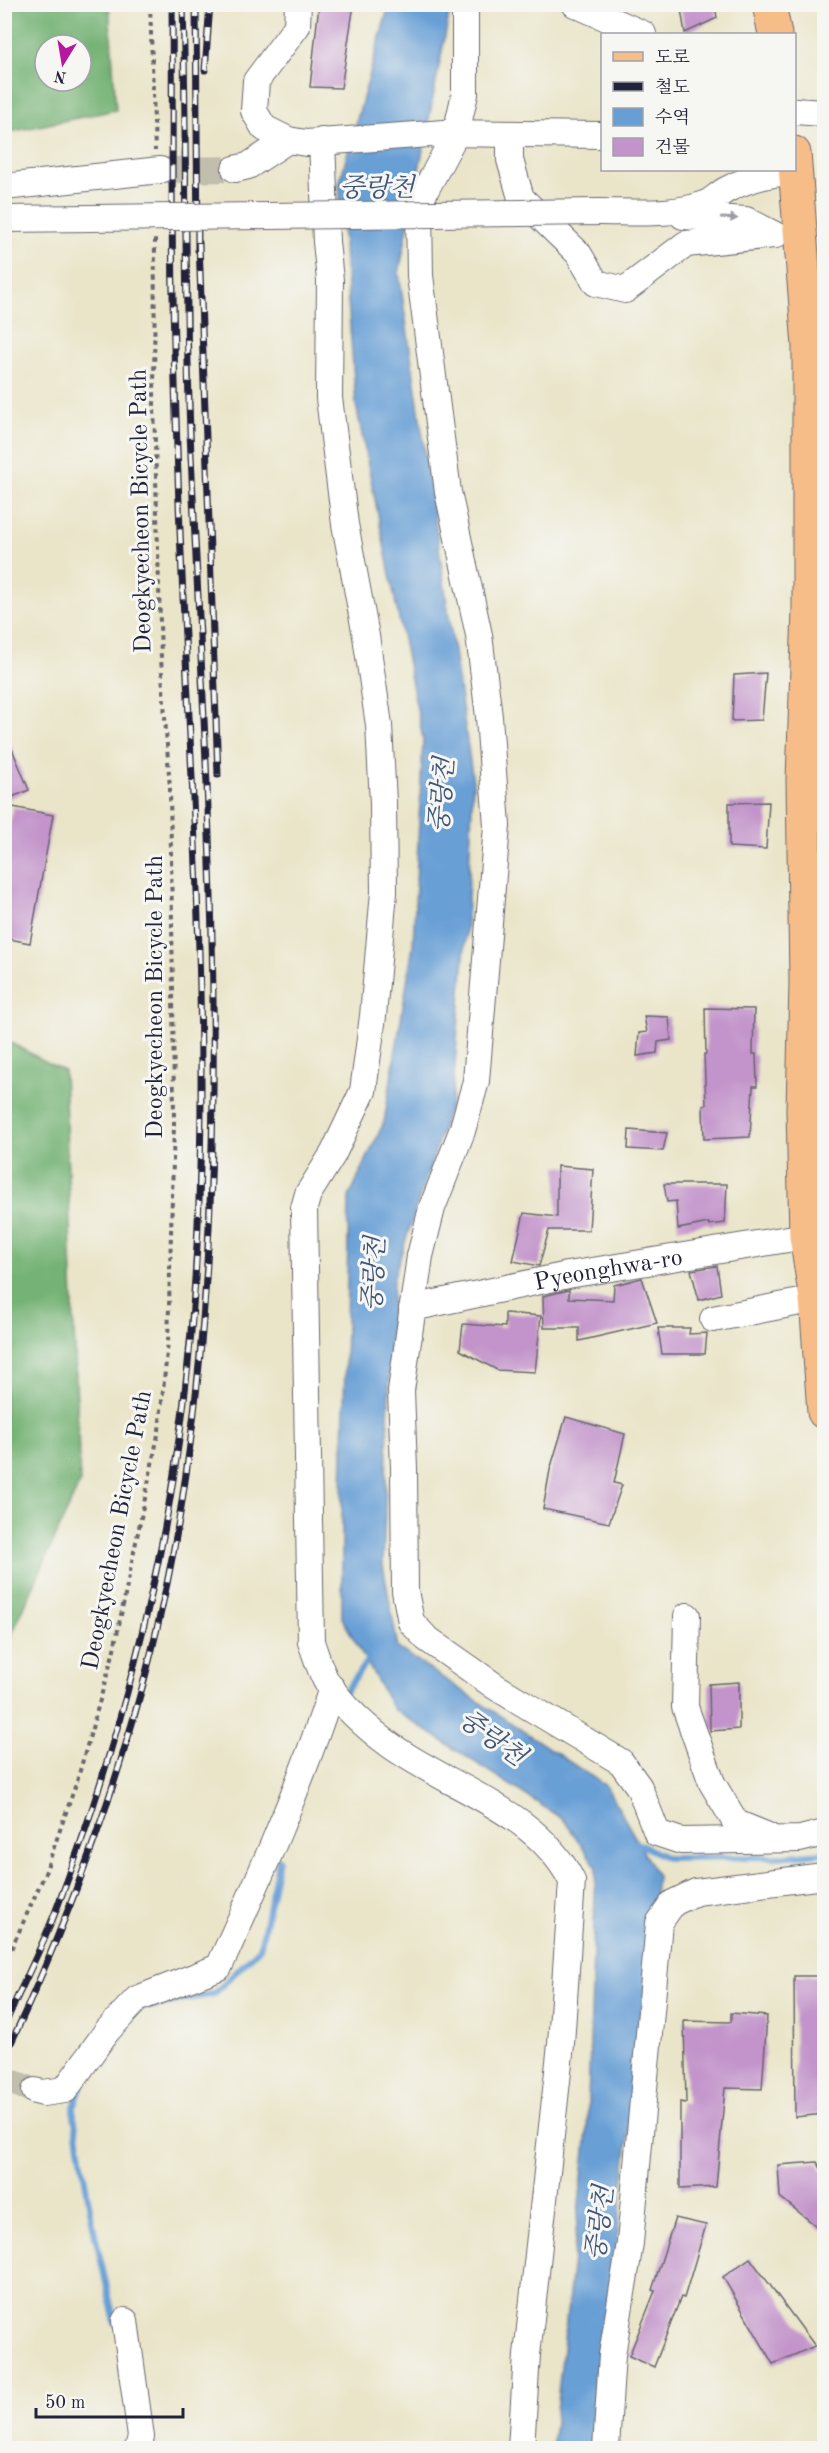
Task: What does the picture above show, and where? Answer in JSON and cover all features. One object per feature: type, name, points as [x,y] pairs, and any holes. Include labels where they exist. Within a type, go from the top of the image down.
[{"type":"main road","points":[[781,171],[788,241],[817,350],[809,610],[814,780],[803,1110],[806,1236],[816,1299],[825,1412]]},
{"type":"street","points":[[298,4],[297,26],[256,81],[254,111],[264,128],[288,140],[306,143],[450,133],[601,135]]},
{"type":"street","points":[[465,4],[465,94],[419,208],[420,276],[448,492],[479,635],[489,717],[497,826],[476,1081],[462,1131],[432,1208],[420,1256],[401,1391],[405,1591],[411,1622],[426,1638],[496,1687],[621,1762],[639,1788],[657,1833],[681,1841],[800,1839],[825,1833]]},
{"type":"street","points":[[575,4],[641,33]]},
{"type":"street","points":[[796,111],[825,113]]},
{"type":"street","points":[[510,134],[510,160],[521,198],[578,253],[596,283],[625,291],[686,244],[788,241]]},
{"type":"street","points":[[235,169],[248,166],[288,140]]},
{"type":"street","points":[[327,141],[326,242],[330,280],[329,398],[345,524],[366,636],[379,725],[384,892],[373,1016],[363,1092],[333,1154],[308,1194],[304,1208],[311,1642],[327,1683],[391,1746],[518,1820],[562,1861],[572,1881],[561,2044],[527,2355],[521,2448]]},
{"type":"street","points":[[4,186],[158,170]]},
{"type":"street","points":[[4,219],[650,212],[684,209],[707,203],[727,189],[771,171]]},
{"type":"street","points":[[650,212],[746,220],[788,241]]},
{"type":"street","name":"Pyeonghwa-ro","points":[[412,1308],[568,1275],[806,1236]]},
{"type":"street","points":[[713,1319],[816,1299]]},
{"type":"street","points":[[687,1616],[685,1707],[712,1783],[736,1823],[777,1839]]},
{"type":"street","points":[[35,2091],[43,2093],[64,2090],[106,2031],[137,1999],[219,1967],[264,1868],[318,1733],[340,1698]]},
{"type":"street","points":[[606,2448],[612,2355],[630,2243],[659,1923],[673,1903],[696,1892],[825,1876]]},
{"type":"street","points":[[125,2321],[141,2437],[138,2448]]},
{"type":"path","points":[[150,4],[158,170]]},
{"type":"path","name":"Deogkyecheon Bicycle Path","points":[[4,1965],[44,1876],[77,1781],[113,1654],[159,1430],[168,1341],[174,1124],[173,990],[170,789],[161,658],[154,405],[155,230]]},
{"type":"green space","points":[[5,4],[109,5],[116,110],[5,133]]},
{"type":"green space","points":[[5,1040],[64,1071],[80,1482],[5,1650]]},
{"type":"water","name":"중랑천","points":[[386,5],[451,5],[399,273],[473,782],[467,921],[452,1100],[393,1279],[383,1565],[398,1648],[606,1786],[657,1876],[594,2448],[552,2448],[587,2132],[596,1866],[564,1820],[393,1709],[342,1618],[342,1493],[349,1197],[384,1122],[413,946],[423,739],[356,405],[339,184],[387,12]]},
{"type":"building","points":[[319,4],[354,4],[341,88],[310,87]]},
{"type":"building","points":[[680,4],[715,4],[717,18],[685,33]]},
{"type":"building","points":[[766,673],[762,720],[732,721],[734,675]]},
{"type":"building","points":[[5,732],[29,790],[5,800]]},
{"type":"building","points":[[769,802],[766,849],[729,847],[729,803]]},
{"type":"building","points":[[13,807],[53,815],[30,943],[4,938],[4,851]]},
{"type":"building","points":[[705,1008],[754,1009],[753,1054],[756,1054],[757,1086],[753,1086],[750,1137],[704,1139]]},
{"type":"building","points":[[644,1016],[669,1017],[671,1040],[658,1042],[657,1053],[637,1056],[639,1033],[647,1032]]},
{"type":"building","points":[[629,1130],[667,1133],[663,1151],[628,1149]]},
{"type":"building","points":[[557,1166],[593,1169],[589,1230],[549,1230],[539,1266],[513,1261],[524,1213],[557,1217]]},
{"type":"building","points":[[664,1184],[727,1184],[725,1223],[709,1225],[709,1223],[678,1229],[676,1201],[667,1202]]},
{"type":"building","points":[[717,1266],[721,1294],[699,1300],[691,1270]]},
{"type":"building","points":[[642,1278],[657,1323],[579,1341],[579,1328],[544,1328],[543,1296],[569,1290],[569,1298],[613,1300],[614,1285]]},
{"type":"building","points":[[505,1313],[541,1316],[535,1372],[497,1370],[460,1350],[463,1324],[505,1327]]},
{"type":"building","points":[[658,1328],[690,1328],[689,1334],[707,1333],[705,1354],[662,1354]]},
{"type":"building","points":[[566,1417],[625,1434],[614,1483],[622,1485],[609,1523],[543,1509],[550,1470]]},
{"type":"building","points":[[739,1682],[739,1729],[710,1731],[709,1684]]},
{"type":"building","points":[[794,1976],[825,1976],[825,2114],[795,2117]]},
{"type":"building","points":[[731,2013],[767,2016],[762,2089],[725,2088],[716,2187],[680,2189],[680,2102],[686,2103],[684,2021],[731,2022]]},
{"type":"building","points":[[817,2162],[825,2175],[825,2233],[780,2197],[778,2165]]},
{"type":"building","points":[[675,2218],[706,2225],[684,2298],[681,2297],[654,2367],[629,2356],[655,2291],[652,2290]]},
{"type":"building","points":[[750,2258],[815,2346],[773,2364],[723,2277]]},
{"type":"waterway","points":[[344,1694],[371,1655]]},
{"type":"waterway","points":[[634,1842],[668,1858],[775,1857],[824,1853]]},
{"type":"waterway","points":[[148,2007],[214,1994],[260,1948],[279,1859]]},
{"type":"waterway","points":[[81,2087],[73,2110],[92,2221],[115,2323]]},
{"type":"tunnel","points":[[160,170],[235,169]]},
{"type":"tunnel","points":[[4,2079],[35,2091]]},
{"type":"railway","points":[[4,2026],[49,1927],[72,1867],[103,1774],[130,1680],[163,1537],[183,1412],[195,1287],[200,1161],[201,1035],[198,908],[175,382],[172,4]]},
{"type":"railway","points":[[4,2058],[63,1924],[113,1786],[134,1715],[169,1573],[182,1501],[199,1371],[208,1240],[213,1109],[213,978],[204,716],[189,399],[183,4]]},
{"type":"railway","points":[[196,4],[198,250]]},
{"type":"railway","points":[[205,70],[210,4]]},
{"type":"railway","points":[[199,243],[218,775]]}]
